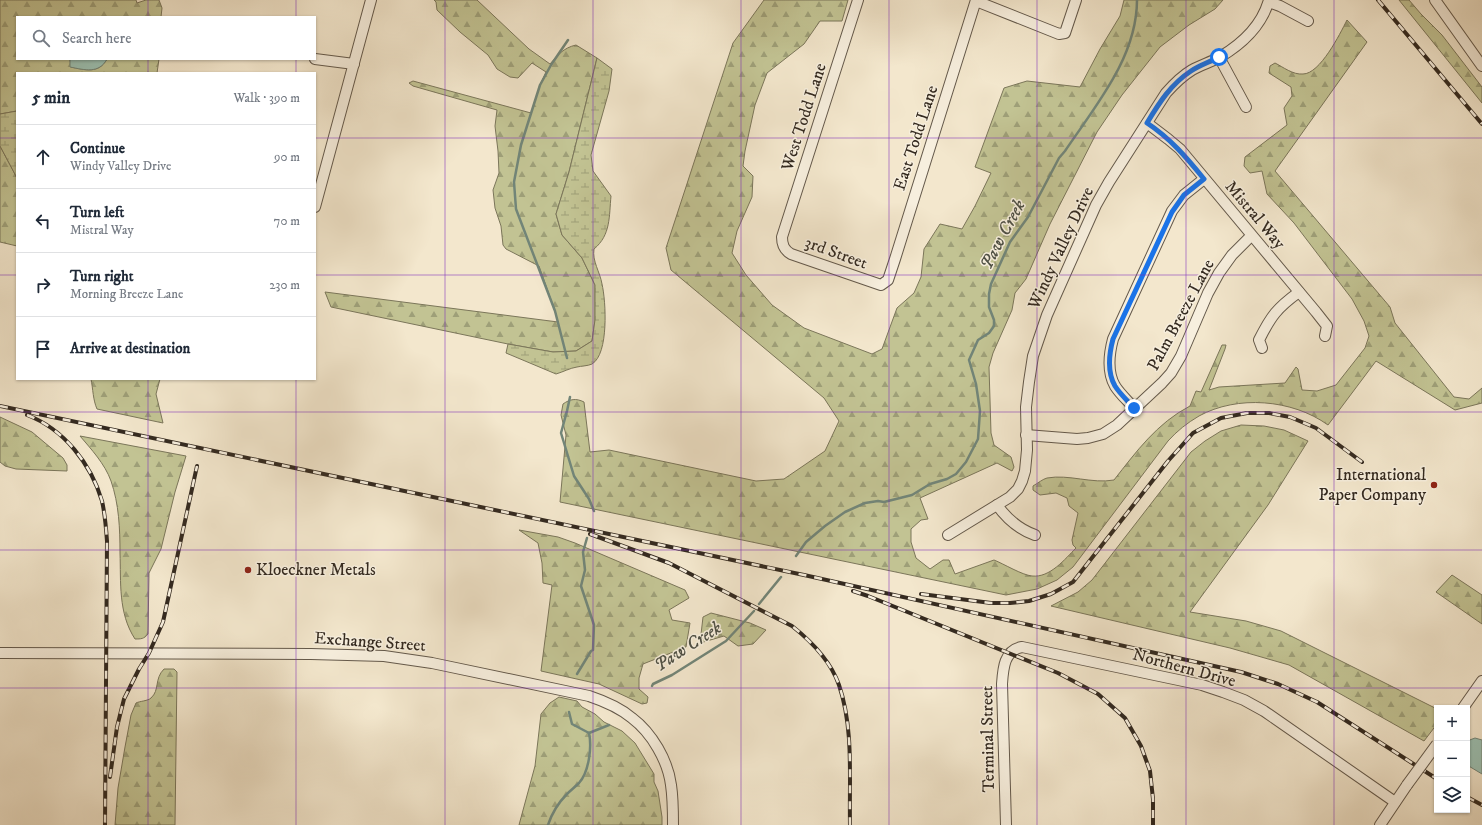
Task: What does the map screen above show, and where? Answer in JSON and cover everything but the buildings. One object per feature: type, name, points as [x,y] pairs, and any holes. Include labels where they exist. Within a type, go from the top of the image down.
[{"type":"street","points":[[316,203],[371,0]]},
{"type":"street","name":"West Todd Lane","points":[[782,245],[782,237],[858,0]]},
{"type":"street","points":[[976,1],[1059,34],[1065,33],[1076,0]]},
{"type":"street","points":[[1435,0],[1482,66]]},
{"type":"street","name":"East Todd Lane","points":[[883,285],[888,280],[895,259],[976,1]]},
{"type":"street","points":[[1269,1],[1308,21]]},
{"type":"street","name":"Windy Valley Drive","points":[[948,535],[1010,498],[1018,489],[1022,481],[1026,462],[1026,407],[1033,356],[1047,315],[1096,205],[1112,176],[1159,103],[1177,82],[1191,71],[1219,57],[1239,44],[1257,26],[1269,1]]},
{"type":"street","points":[[1219,57],[1246,107]]},
{"type":"street","points":[[316,58],[354,64]]},
{"type":"street","name":"Mistral Way","points":[[1147,123],[1180,149],[1327,326],[1325,336]]},
{"type":"street","points":[[1134,408],[1115,386],[1111,377],[1109,352],[1113,339],[1172,212],[1184,195],[1204,179]]},
{"type":"street","name":"Palm Breeze Lane","points":[[1026,435],[1077,439],[1088,438],[1103,434],[1117,425],[1171,373],[1181,356],[1208,293],[1219,273],[1232,255],[1251,236]]},
{"type":"street","name":"3rd Street","points":[[782,245],[787,252],[791,254],[877,285],[883,285]]},
{"type":"street","points":[[1262,348],[1259,340],[1269,320],[1281,304],[1299,292]]},
{"type":"street","points":[[997,505],[1004,515],[1018,527],[1034,535]]},
{"type":"street","name":"Northern Drive","points":[[1010,654],[1018,648],[1028,648],[1202,685],[1244,700],[1274,718],[1395,802]]},
{"type":"street","name":"Exchange Street","points":[[0,653],[358,654],[432,663],[589,696],[605,701],[633,718],[645,730],[654,743],[668,772],[671,785],[673,825]]},
{"type":"street","name":"Terminal Street","points":[[1006,825],[1002,684],[1003,667],[1010,654]]},
{"type":"street","points":[[1465,705],[1482,681]]},
{"type":"street","points":[[1380,825],[1434,748]]},
{"type":"green space","points":[[0,0],[136,0],[137,3],[146,0],[159,0],[162,8],[161,16],[16,16],[16,60],[70,60],[71,67],[91,70],[100,67],[106,60],[159,60],[157,72],[16,72],[16,111],[0,114]]},
{"type":"green space","points":[[434,0],[477,0],[529,49],[550,64],[564,50],[576,45],[597,58],[569,172],[556,214],[562,235],[582,258],[595,285],[595,320],[592,341],[576,351],[553,352],[508,344],[331,307],[325,292],[558,322],[539,266],[506,249],[503,245],[501,226],[495,208],[493,190],[499,173],[495,126],[497,110],[413,86],[409,83],[413,81],[531,113],[546,72],[532,63],[518,78],[510,77],[497,69],[488,55],[460,32],[437,10],[436,2]]},
{"type":"green space","points":[[764,0],[848,0],[842,21],[820,21],[804,44],[767,73],[755,105],[743,166],[753,176],[752,197],[737,231],[732,253],[746,275],[772,305],[804,328],[872,354],[882,349],[897,308],[914,293],[921,277],[924,249],[940,224],[962,229],[975,206],[991,173],[975,167],[1004,88],[1027,81],[1080,87],[1100,49],[1120,16],[1124,0],[1223,0],[1215,9],[1189,25],[1160,47],[1122,95],[1097,132],[1050,224],[1026,279],[1015,293],[1012,310],[993,353],[989,367],[991,433],[994,445],[1011,457],[1014,467],[1012,471],[997,463],[920,498],[928,519],[921,520],[911,529],[911,542],[916,558],[930,569],[943,560],[949,560],[955,574],[994,560],[1018,572],[1032,576],[1045,574],[1057,567],[1076,548],[1073,545],[1072,540],[1078,513],[1069,506],[1067,498],[1056,493],[1040,495],[1033,490],[1033,486],[1045,479],[1055,477],[1097,481],[1114,480],[1139,449],[1157,430],[1178,413],[1190,406],[1196,391],[1201,392],[1222,345],[1226,345],[1209,390],[1219,387],[1285,383],[1296,367],[1298,369],[1302,390],[1317,391],[1336,385],[1365,348],[1369,336],[1364,321],[1352,299],[1294,223],[1267,194],[1262,171],[1250,173],[1244,166],[1245,157],[1287,125],[1284,108],[1292,96],[1291,87],[1269,73],[1270,66],[1275,63],[1299,74],[1309,72],[1316,68],[1329,52],[1347,20],[1367,42],[1275,171],[1390,307],[1395,323],[1454,397],[1469,399],[1482,388],[1482,403],[1455,410],[1376,361],[1328,425],[1314,416],[1281,405],[1247,403],[1214,409],[1190,421],[1168,441],[1073,567],[1057,580],[1037,589],[1006,595],[560,502],[566,435],[561,415],[563,404],[571,400],[584,402],[590,452],[609,450],[756,481],[784,479],[825,451],[839,421],[824,398],[671,270],[666,248],[733,43]]},
{"type":"green space","points":[[1399,0],[1409,0],[1442,35],[1482,87],[1482,103]]},
{"type":"green space","points":[[597,58],[612,69],[609,91],[591,155],[593,171],[611,196],[608,225],[604,238],[594,249],[595,262],[601,280],[605,302],[604,339],[601,350],[592,364],[572,368],[556,374],[506,353],[508,344],[553,352],[576,351],[592,341],[595,320],[595,285],[582,258],[562,235],[556,214],[569,172]]},
{"type":"green space","points":[[16,111],[16,176],[0,146],[0,114]]},
{"type":"green space","points":[[0,146],[16,176],[16,246],[0,242]]},
{"type":"green space","points":[[91,380],[160,380],[156,394],[163,423],[97,409]]},
{"type":"green space","points":[[0,417],[32,432],[63,458],[67,465],[67,471],[16,469],[5,466],[0,462]]},
{"type":"green space","points":[[1241,425],[1264,426],[1284,430],[1308,441],[1268,505],[1190,612],[1246,621],[1281,631],[1434,708],[1434,728],[1424,741],[1289,665],[1230,648],[1051,606],[1078,592],[1092,580],[1191,452],[1221,431]]},
{"type":"green space","points":[[80,436],[186,456],[175,492],[161,549],[149,573],[148,634],[142,638],[135,639],[123,608],[119,526],[114,490],[105,469]]},
{"type":"green space","points":[[519,530],[558,537],[575,543],[685,590],[689,598],[669,610],[672,620],[690,623],[686,647],[643,664],[639,678],[639,689],[648,697],[647,703],[642,704],[599,684],[541,671],[552,585],[543,583],[542,563],[538,543]]},
{"type":"green space","points":[[1452,575],[1482,595],[1482,624],[1436,592]]},
{"type":"green space","points":[[711,613],[750,623],[766,630],[753,644],[738,646],[724,636],[700,643],[703,617]]},
{"type":"green space","points":[[164,669],[174,669],[177,672],[175,825],[115,825],[118,788],[131,715],[136,703],[150,699],[154,695],[159,677]]},
{"type":"green space","points":[[559,697],[577,701],[582,707],[595,714],[604,722],[622,731],[635,743],[654,774],[654,782],[658,791],[662,825],[519,825],[535,766],[541,714],[550,703]]},
{"type":"shaded area","points":[[70,60],[106,60],[100,67],[91,70],[70,67]]},
{"type":"shaded area","points":[[1475,738],[1482,740],[1482,774],[1470,767],[1470,740]]},
{"type":"waterway","name":"Paw Creek","points":[[796,556],[806,542],[845,512],[865,503],[878,501],[884,502],[912,495],[930,484],[947,479],[956,474],[966,462],[978,439],[980,411],[976,384],[969,360],[978,340],[989,333],[994,326],[994,320],[989,307],[991,284],[1010,242],[1028,217],[1059,158],[1113,80],[1130,41],[1135,21],[1137,0]]},
{"type":"waterway","points":[[567,358],[555,311],[516,209],[514,182],[521,145],[540,85],[551,65],[568,40]]},
{"type":"waterway","points":[[570,397],[561,433],[574,476],[589,499],[594,511]]},
{"type":"waterway","points":[[577,674],[593,650],[594,625],[581,586],[585,570],[583,552],[587,538]]},
{"type":"waterway","name":"Paw Creek","points":[[759,604],[781,577]]},
{"type":"waterway","name":"Paw Creek","points":[[652,686],[726,641],[754,611]]},
{"type":"waterway","points":[[569,712],[572,724],[589,733]]},
{"type":"waterway","name":"Paw Creek","points":[[589,733],[609,725]]},
{"type":"waterway","name":"Paw Creek","points":[[548,825],[553,812],[567,794],[579,783],[585,773],[590,752],[589,733]]},
{"type":"railway","points":[[1378,0],[1482,124]]},
{"type":"railway","points":[[0,406],[804,575],[1241,672],[1278,684],[1317,702],[1434,777]]},
{"type":"railway","points":[[921,594],[991,603],[1010,603],[1029,601],[1051,594],[1073,582],[1168,461],[1193,433],[1221,418],[1247,413],[1269,413],[1290,417],[1316,428],[1362,462]]},
{"type":"railway","points":[[27,415],[53,429],[74,449],[91,474],[103,506],[107,541],[105,825]]},
{"type":"railway","points":[[110,777],[117,727],[124,699],[149,653],[163,622],[197,466]]},
{"type":"railway","points":[[590,534],[669,563],[792,626],[820,652],[831,668],[839,685],[847,719],[850,754],[850,825]]},
{"type":"railway","points":[[853,591],[1058,673],[1098,694],[1125,718],[1141,746],[1150,771],[1153,799],[1153,825]]},
{"type":"railway","points":[[1470,799],[1482,805]]},
{"type":"place","name":"International Paper Company","points":[[1434,485]]},
{"type":"place","name":"Kloeckner Metals","points":[[248,570]]},
{"type":"route","points":[[1134,408],[1115,386],[1111,377],[1109,352],[1113,339],[1162,230],[1184,195],[1204,179],[1180,149],[1147,123],[1166,93],[1177,82],[1191,71],[1219,57]]}]
